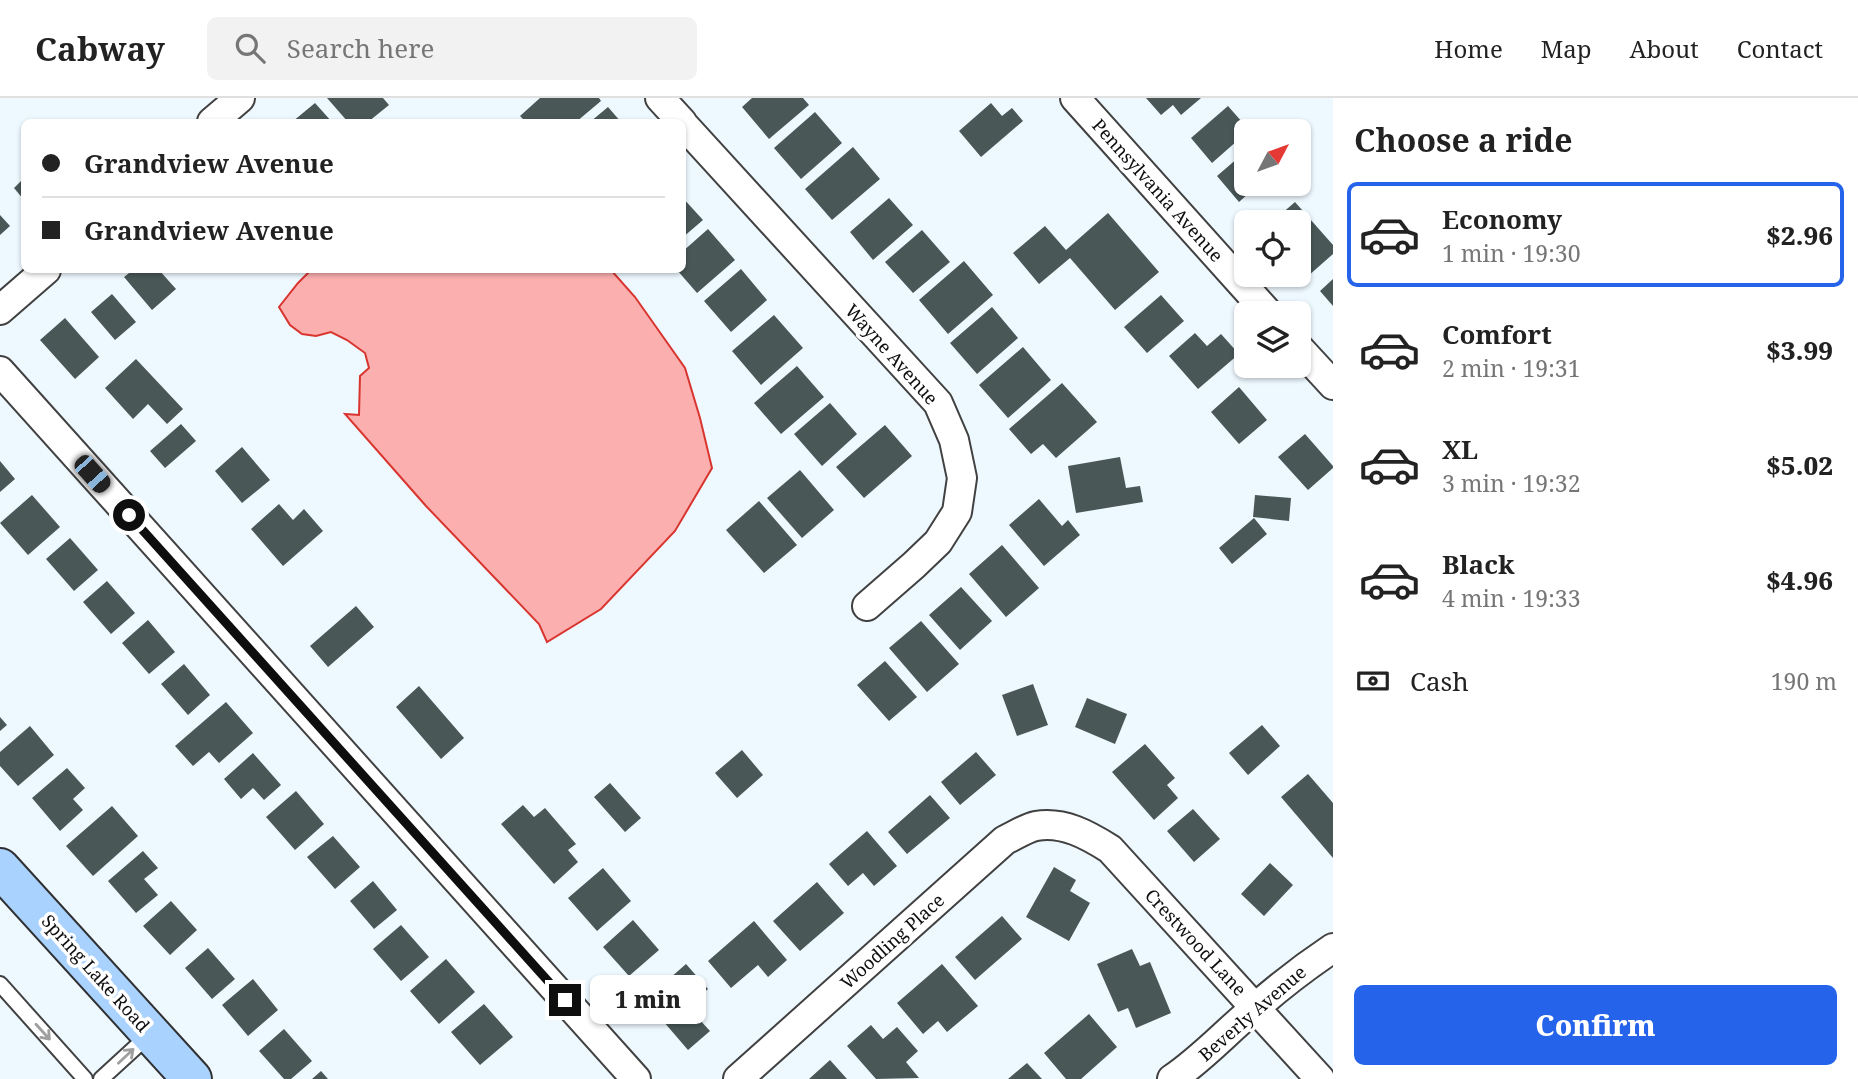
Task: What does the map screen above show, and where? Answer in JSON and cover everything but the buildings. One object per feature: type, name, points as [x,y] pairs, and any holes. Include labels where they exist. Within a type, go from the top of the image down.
[{"type":"street","points":[[216,119],[240,98]]},
{"type":"street","name":"Wayne Avenue","points":[[660,98],[678,119]]},
{"type":"street","name":"Pennsylvania Avenue","points":[[1075,98],[1257,301]]},
{"type":"street","name":"Wayne Avenue","points":[[686,127],[938,403],[954,440],[961,478],[957,512],[938,542],[867,606]]},
{"type":"street","points":[[0,310],[43,273]]},
{"type":"street","points":[[1311,361],[1333,385]]},
{"type":"street","points":[[0,371],[636,1079]]},
{"type":"street","name":"Crestwood Lane","points":[[1058,825],[1087,835],[1110,849],[1320,1079]]},
{"type":"street","name":"Woodling Place","points":[[738,1079],[1005,841],[1034,826],[1058,825]]},
{"type":"street","name":"Spring Lake Road","points":[[0,868],[192,1079]]},
{"type":"street","name":"Beverly Avenue","points":[[1172,1079],[1186,1070],[1299,971],[1333,948]]},
{"type":"lane","points":[[0,985],[85,1079]]},
{"type":"lane","points":[[101,1079],[151,1033]]},
{"type":"shaded area","points":[[308,273],[614,273],[635,297],[685,368],[712,468],[675,531],[601,609],[547,642],[539,624],[426,506],[345,414],[359,415],[360,376],[369,368],[365,353],[331,332],[316,336],[302,334],[290,325],[279,307]]},
{"type":"route","points":[[129,515],[565,1000]]}]
